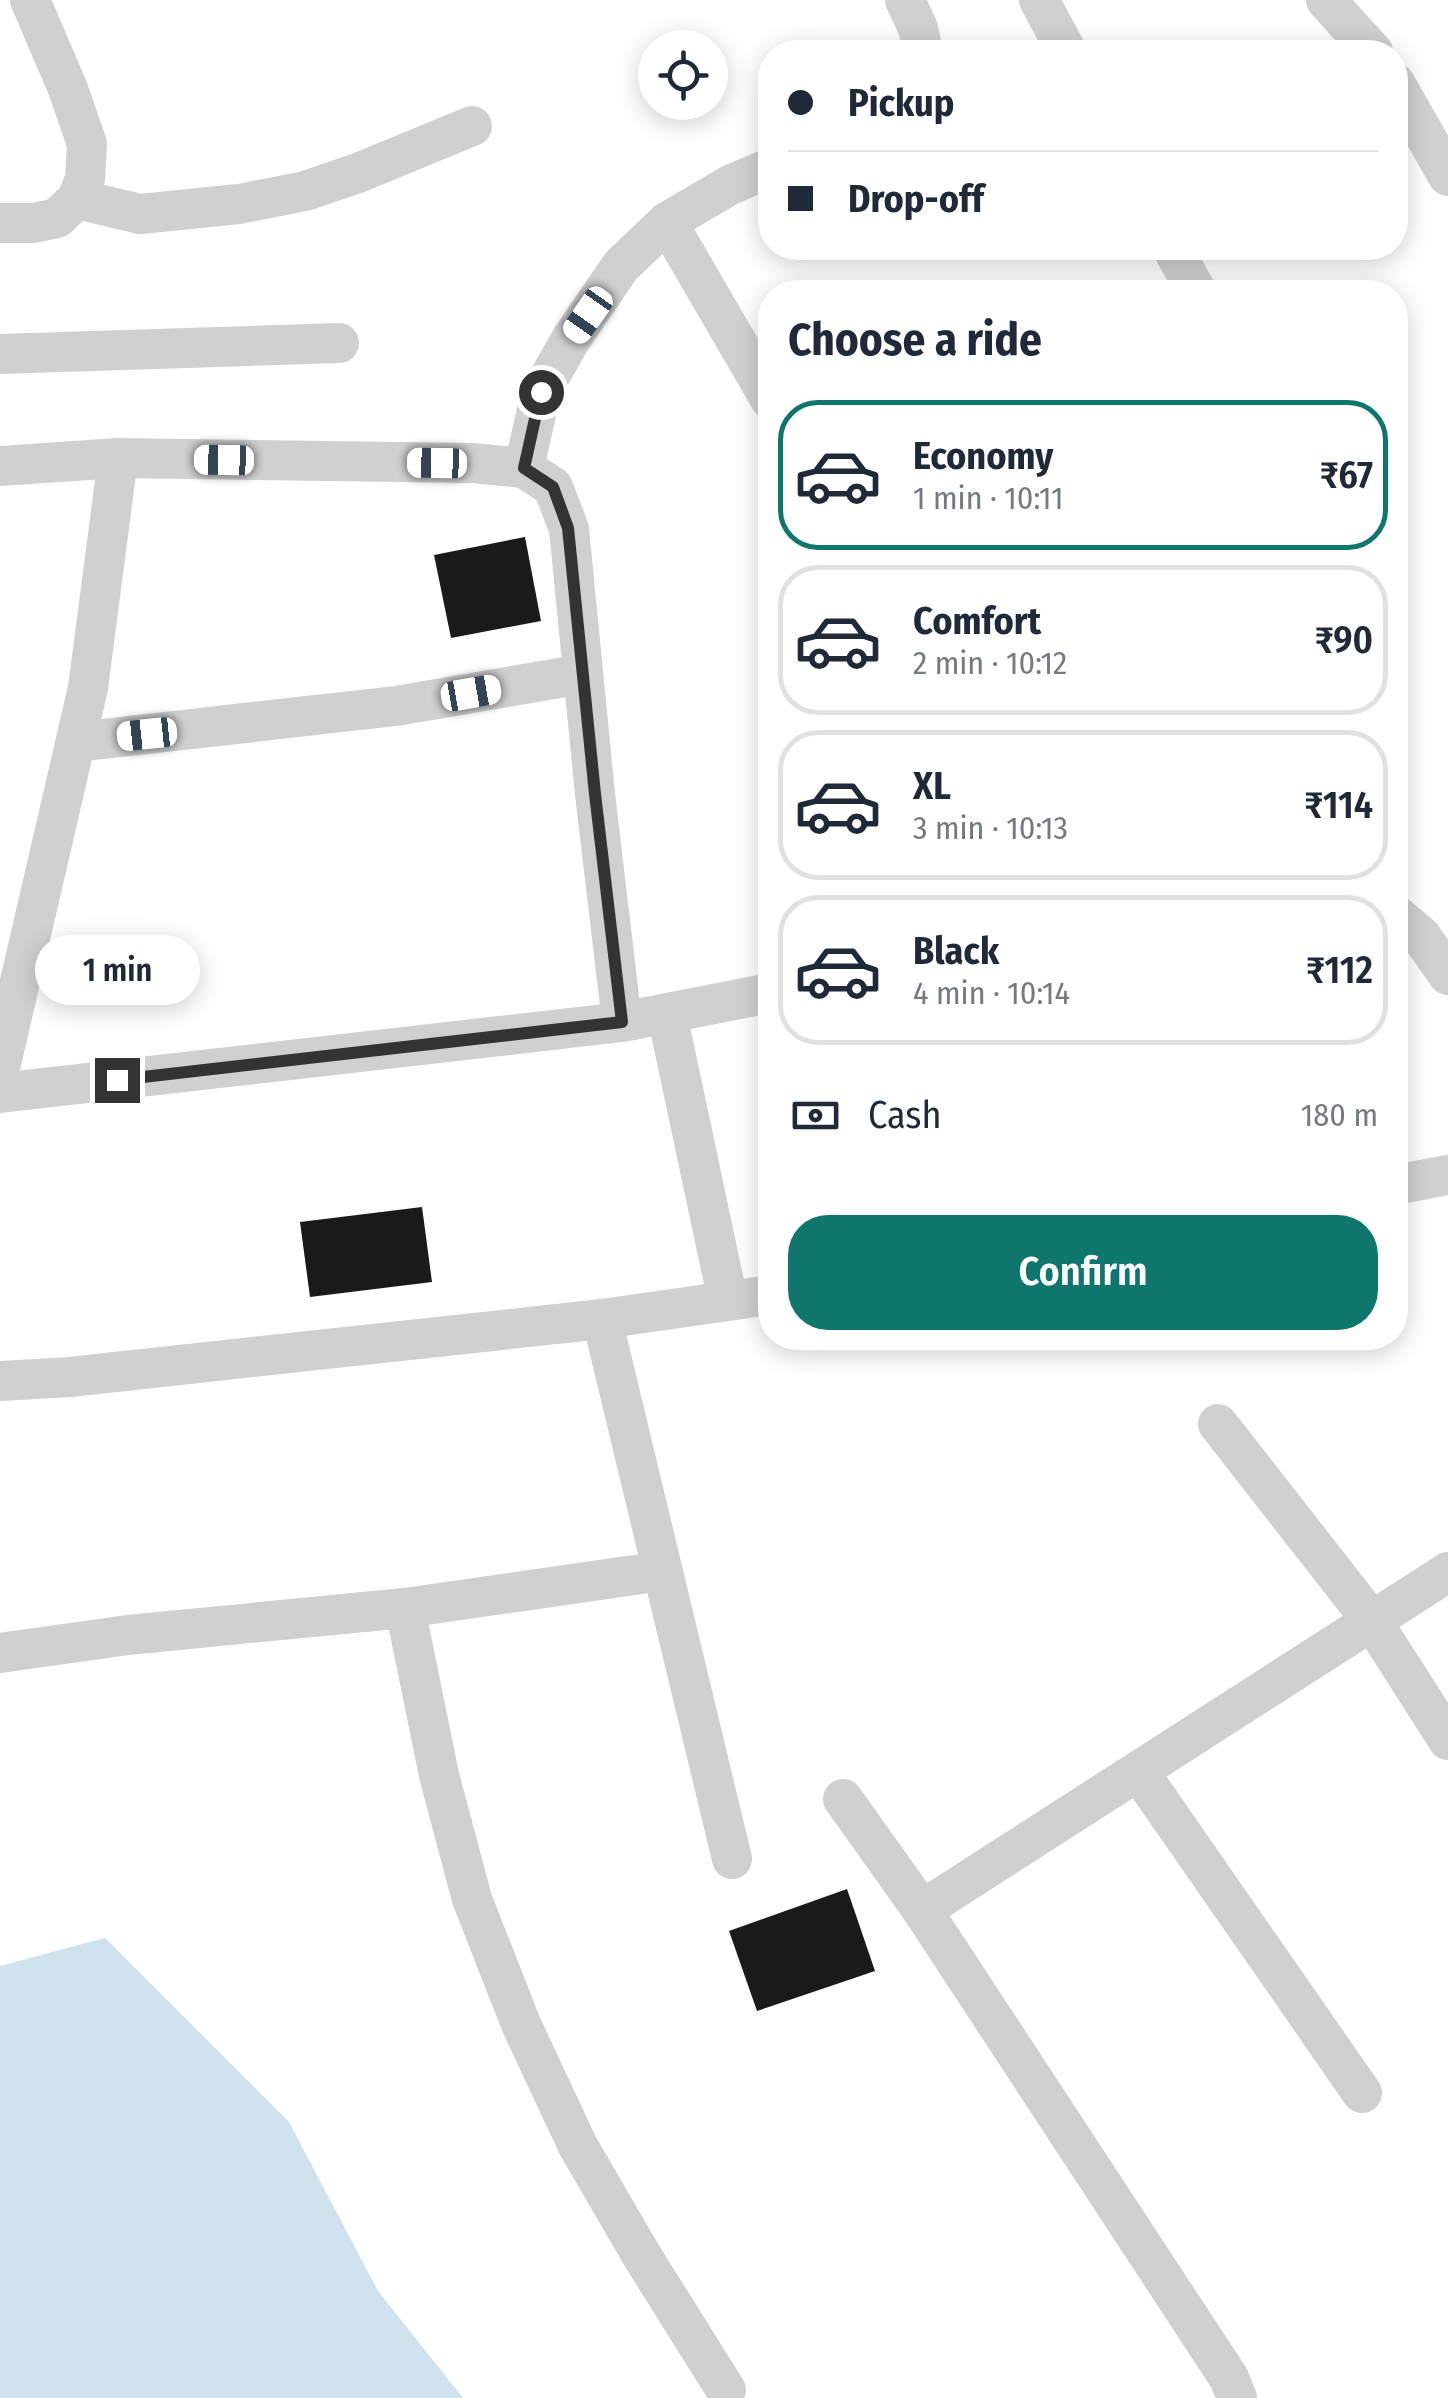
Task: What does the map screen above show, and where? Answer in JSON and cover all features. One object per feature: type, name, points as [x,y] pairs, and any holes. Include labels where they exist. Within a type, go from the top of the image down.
[{"type":"street","points":[[0,223],[57,218],[78,199],[85,179],[87,144],[30,0]]},
{"type":"street","points":[[905,0],[920,40]]},
{"type":"street","points":[[1039,0],[1061,40]]},
{"type":"street","points":[[1326,0],[1362,40]]},
{"type":"street","points":[[1408,106],[1448,176]]},
{"type":"street","points":[[78,199],[140,214],[238,204],[305,191],[472,126]]},
{"type":"street","points":[[524,468],[541,392],[571,339],[621,266],[667,222],[730,184],[758,173]]},
{"type":"street","points":[[667,222],[758,379]]},
{"type":"street","points":[[0,354],[339,343]]},
{"type":"street","points":[[0,1068],[88,688],[118,458]]},
{"type":"street","points":[[0,466],[118,458],[472,464],[524,468],[553,487],[568,528],[622,1022]]},
{"type":"street","points":[[76,742],[396,706],[584,674]]},
{"type":"street","points":[[1408,925],[1421,936],[1448,975]]},
{"type":"street","points":[[0,1093],[622,1022],[758,995]]},
{"type":"street","points":[[667,1014],[728,1301]]},
{"type":"street","points":[[1408,1183],[1448,1175]]},
{"type":"street","points":[[0,1380],[70,1377],[602,1319],[758,1296]]},
{"type":"street","points":[[602,1319],[732,1860]]},
{"type":"street","points":[[1218,1424],[1372,1621],[1448,1740]]},
{"type":"street","points":[[0,1654],[128,1635],[405,1608],[662,1570]]},
{"type":"street","points":[[922,1910],[1448,1572]]},
{"type":"street","points":[[405,1608],[438,1775],[472,1899],[521,2024],[578,2146],[726,2390]]},
{"type":"street","points":[[1138,1772],[1362,2093]]},
{"type":"street","points":[[844,1798],[922,1910],[1229,2378],[1237,2398]]},
{"type":"water","points":[[105,1938],[289,2122],[378,2291],[463,2398],[0,2398],[0,1966]]},
{"type":"building","points":[[525,537],[541,621],[451,638],[434,555]]},
{"type":"building","points":[[422,1207],[432,1282],[310,1297],[300,1222]]},
{"type":"building","points":[[847,1889],[875,1971],[757,2011],[729,1931]]},
{"type":"route","points":[[117,1080],[622,1022],[568,528],[553,487],[524,468],[541,392]]}]
